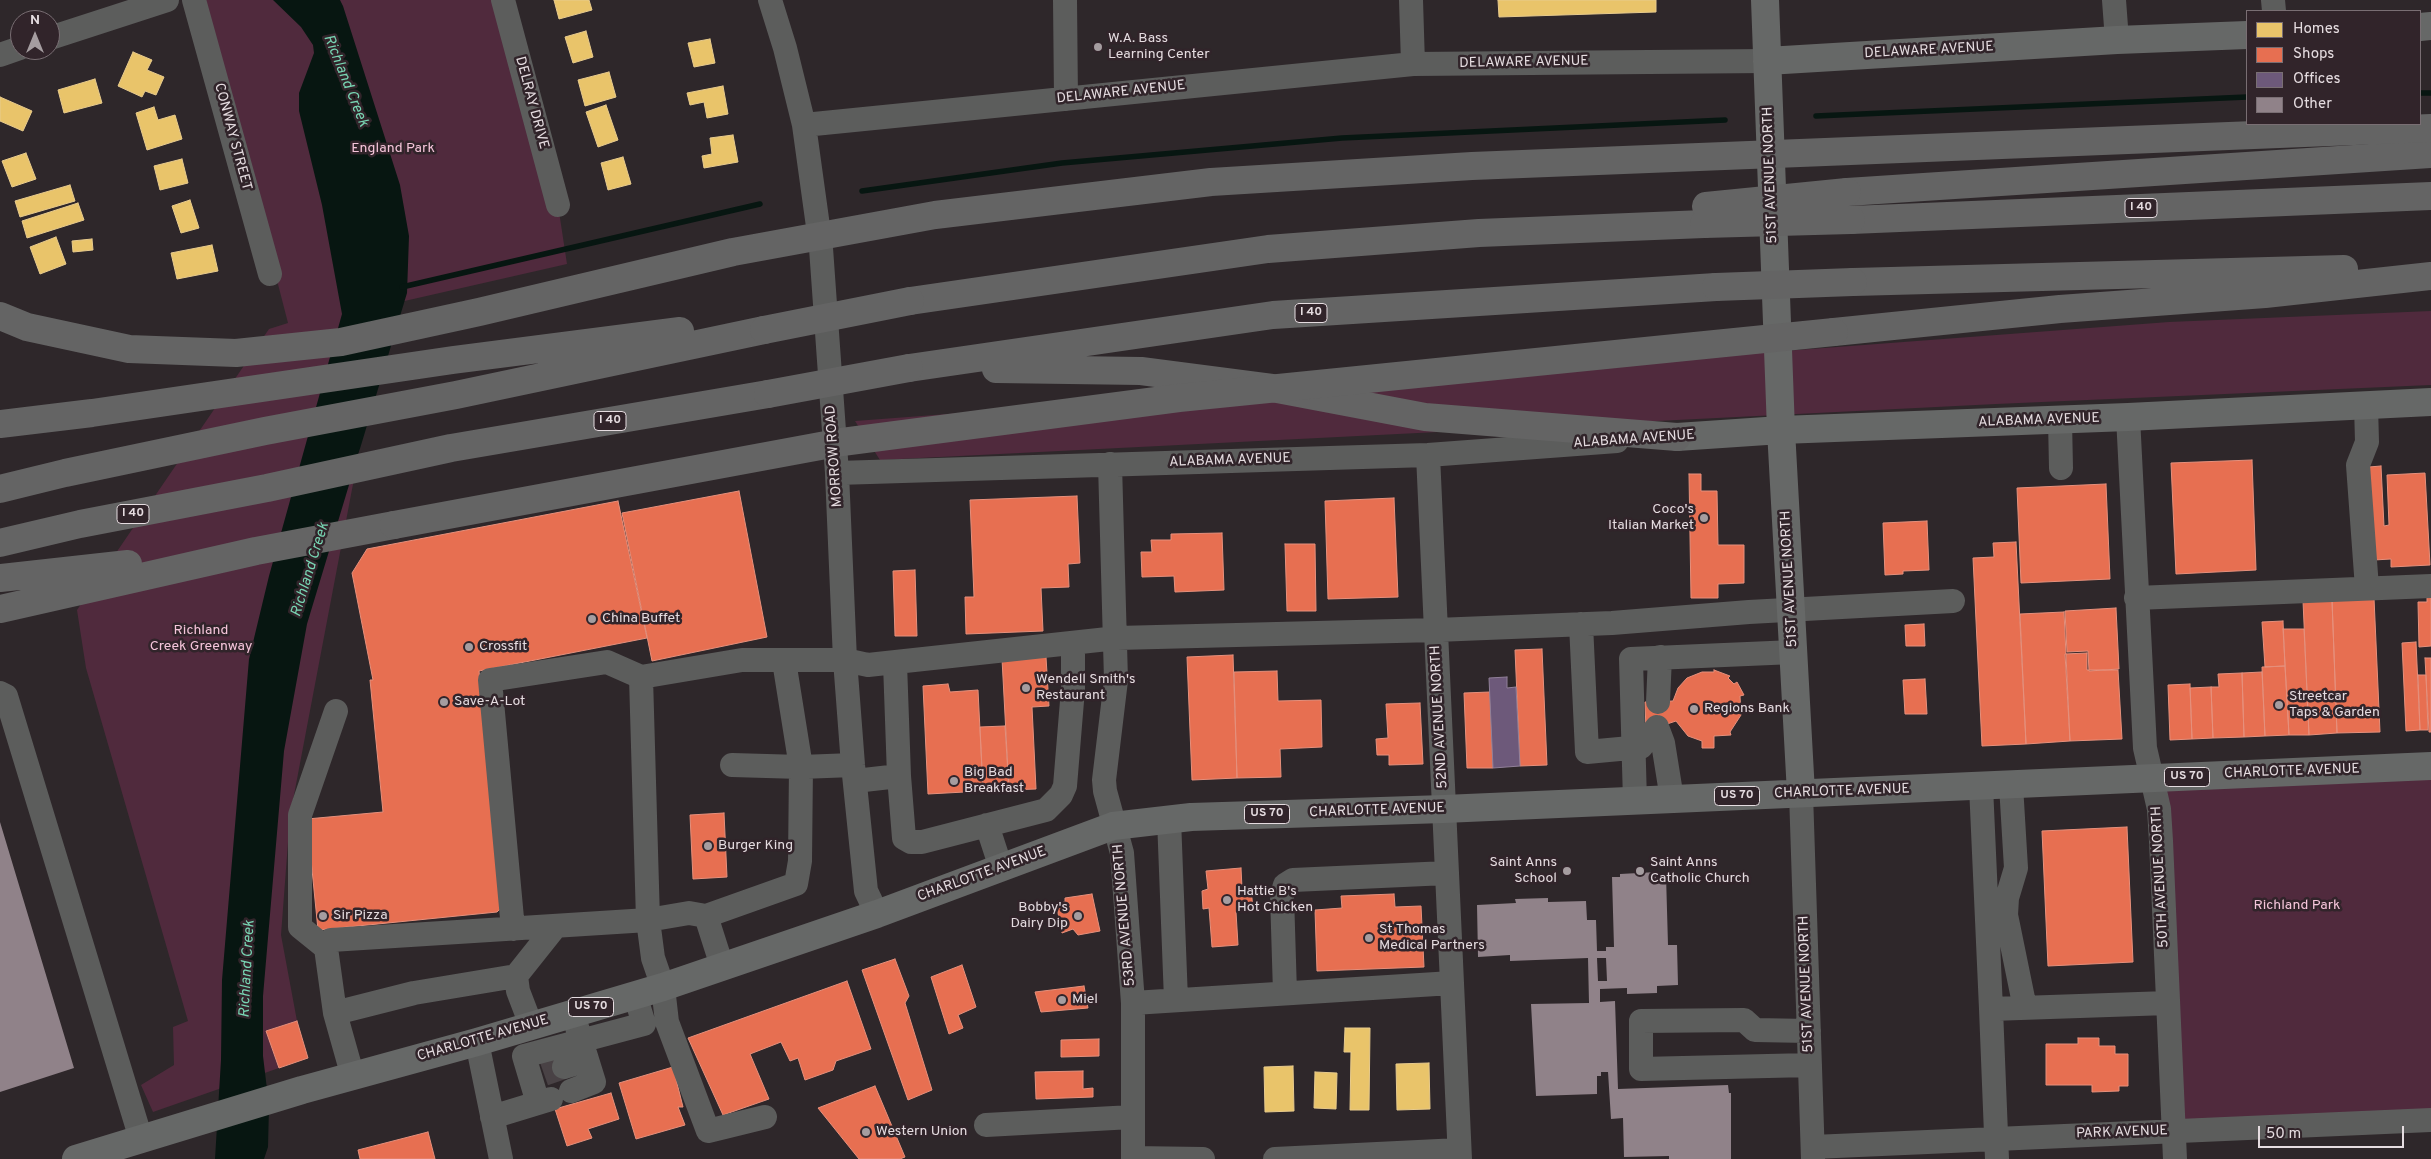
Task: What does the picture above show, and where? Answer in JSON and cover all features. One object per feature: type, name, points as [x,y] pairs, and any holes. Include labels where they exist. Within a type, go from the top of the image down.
[{"type":"highway","points":[[0,316],[27,327],[129,349],[236,353],[341,342],[479,312],[733,252],[936,215],[1211,182],[1472,166],[2431,128]]},
{"type":"highway","points":[[1705,215],[1847,192],[2431,154]]},
{"type":"highway","name":"I 40","points":[[0,489],[65,473],[265,431],[456,395],[764,325],[910,301],[1268,249],[1705,215],[1851,220],[2431,196]]},
{"type":"highway","name":"I 40","points":[[0,543],[80,524],[267,488],[451,448],[909,368],[1273,315],[1716,286],[2431,267]]},
{"type":"highway","points":[[0,609],[256,551],[842,442],[1178,398],[2060,309],[2265,294],[2431,276]]},
{"type":"highway","points":[[0,424],[276,387],[453,360],[764,325]]},
{"type":"highway","points":[[909,368],[1141,371],[1272,388],[1426,417],[1677,437]]},
{"type":"highway","points":[[0,578],[256,551]]},
{"type":"main road","name":"51ST AVENUE NORTH","points":[[1765,0],[1781,430],[1801,793]]},
{"type":"main road","name":"DELAWARE AVENUE","points":[[1767,61],[2117,40],[2246,35]]},
{"type":"main road","name":"ALABAMA AVENUE","points":[[1677,437],[1781,430],[2128,418],[2431,402]]},
{"type":"main road","name":"CHARLOTTE AVENUE","points":[[76,1159],[302,1090],[477,1042],[573,1012],[663,987],[877,914],[1114,826],[1168,819],[1635,801],[2431,766]]},
{"type":"street","points":[[60,35],[167,0]]},
{"type":"street","name":"CONWAY STREET","points":[[194,0],[270,274]]},
{"type":"street","name":"DELRAY DRIVE","points":[[503,0],[558,205]]},
{"type":"street","name":"MORROW ROAD","points":[[770,0],[785,48],[804,125],[821,248],[837,473],[845,660],[854,773],[866,891],[877,914]]},
{"type":"street","points":[[1064,0],[1066,99]]},
{"type":"street","points":[[1412,0],[1413,64]]},
{"type":"street","points":[[2114,0],[2117,40]]},
{"type":"street","name":"DELAWARE AVENUE","points":[[804,125],[1413,64],[1767,61]]},
{"type":"street","points":[[2366,406],[2367,442],[2358,465],[2366,588]]},
{"type":"street","name":"50TH AVENUE NORTH","points":[[2128,418],[2145,748],[2160,817],[2175,1159]]},
{"type":"street","points":[[2060,420],[2061,468]]},
{"type":"street","name":"ALABAMA AVENUE","points":[[837,473],[1428,455],[1677,437]]},
{"type":"street","name":"52ND AVENUE NORTH","points":[[1428,455],[1459,1154]]},
{"type":"street","name":"53RD AVENUE NORTH","points":[[1110,464],[1117,638],[1116,680],[1104,780],[1121,848],[1133,1002],[1133,1159]]},
{"type":"street","points":[[2136,598],[2431,586]]},
{"type":"street","points":[[514,930],[490,680],[607,662],[641,677],[742,660],[845,660],[868,665],[1117,638],[1436,630],[1581,624],[1953,601]]},
{"type":"street","points":[[1581,624],[1588,752],[1642,747],[1657,727],[1663,743],[1672,799]]},
{"type":"street","points":[[895,663],[899,776],[904,838],[911,842],[922,842],[1046,810],[1061,795],[1066,779],[1073,689],[1073,643]]},
{"type":"street","points":[[1635,801],[1631,659],[1794,652]]},
{"type":"street","points":[[1658,702],[1660,657]]},
{"type":"street","points":[[353,1077],[335,1012],[326,948],[331,940],[514,930],[648,920],[688,913],[706,916],[796,884],[800,861],[801,767],[784,660]]},
{"type":"street","points":[[641,677],[648,920],[653,958],[663,987],[655,1023]]},
{"type":"street","points":[[0,692],[6,696],[153,1136]]},
{"type":"street","points":[[326,948],[300,926],[300,815],[336,711]]},
{"type":"street","points":[[732,765],[801,767],[899,776]]},
{"type":"street","points":[[1066,779],[1104,780]]},
{"type":"street","points":[[2010,785],[2016,868],[2007,898],[2006,915],[2025,1008]]},
{"type":"street","points":[[1981,786],[1997,1149]]},
{"type":"street","name":"51ST AVENUE NORTH","points":[[1801,793],[1813,1153]]},
{"type":"street","points":[[1168,819],[1176,1000]]},
{"type":"street","points":[[987,825],[1001,868]]},
{"type":"street","points":[[1285,994],[1282,894],[1285,885],[1293,880],[1447,873]]},
{"type":"street","points":[[706,916],[722,966]]},
{"type":"street","points":[[335,1012],[414,993],[516,976],[555,926]]},
{"type":"street","points":[[516,976],[518,990],[531,1025]]},
{"type":"street","points":[[1133,1002],[1452,983]]},
{"type":"street","points":[[635,995],[655,1023],[708,1131],[765,1117]]},
{"type":"street","points":[[1991,1009],[2168,1003]]},
{"type":"street","points":[[492,1117],[554,1098],[594,1082],[573,1012]]},
{"type":"street","points":[[1809,1031],[1755,1030],[1744,1020],[1641,1021],[1642,1069],[1810,1065]]},
{"type":"street","points":[[546,1073],[584,1050],[655,1023]]},
{"type":"street","points":[[477,1042],[500,1159]]},
{"type":"street","points":[[554,1098],[546,1073],[524,1056],[584,1050]]},
{"type":"street","points":[[986,1125],[1132,1117]]},
{"type":"street","name":"PARK AVENUE","points":[[1813,1153],[1997,1149],[2174,1131],[2431,1120]]},
{"type":"street","points":[[1275,1159],[1459,1154]]},
{"type":"street","points":[[1133,1159],[1203,1159]]},
{"type":"green space","points":[[194,0],[503,0],[558,205],[567,264],[387,305],[290,816],[281,935],[297,1021],[266,1031],[279,1068],[153,1112],[141,1085],[174,1065],[173,1027],[188,1021],[86,668],[77,610],[269,329],[288,323],[255,195]]},
{"type":"green space","points":[[2431,311],[2431,385],[1996,404],[880,460],[855,421],[2169,322]]},
{"type":"green space","name":"Richland Park","points":[[2431,766],[2431,1120],[2174,1131],[2153,778]]},
{"type":"water","name":"Richland Creek","points":[[273,0],[340,0],[343,6],[400,185],[409,236],[407,293],[307,624],[284,751],[263,996],[263,1056],[269,1106],[268,1147],[264,1159],[215,1159],[221,1060],[222,980],[249,659],[269,576],[342,314],[322,205],[299,111],[299,93],[314,53],[313,45],[301,27]]},
{"type":"building: Homes","points":[[554,0],[589,0],[592,10],[559,19]]},
{"type":"building: Homes","points":[[1498,0],[1656,0],[1656,12],[1499,17]]},
{"type":"building: Homes","points":[[586,31],[593,57],[573,63],[565,37]]},
{"type":"building: Homes","points":[[710,39],[715,63],[694,67],[688,43]]},
{"type":"building: Homes","points":[[133,52],[152,60],[147,70],[164,77],[156,95],[145,91],[142,97],[118,86]]},
{"type":"building: Homes","points":[[609,72],[616,97],[585,106],[578,80]]},
{"type":"building: Homes","points":[[95,79],[102,103],[64,113],[58,90]]},
{"type":"building: Homes","points":[[723,86],[728,114],[707,118],[704,102],[690,105],[687,93]]},
{"type":"building: Homes","points":[[0,97],[32,111],[23,131],[0,121]]},
{"type":"building: Homes","points":[[606,105],[618,140],[598,147],[586,112]]},
{"type":"building: Homes","points":[[154,107],[158,120],[175,115],[182,139],[147,150],[136,113]]},
{"type":"building: Homes","points":[[733,135],[738,162],[704,168],[702,156],[712,154],[710,138]]},
{"type":"building: Homes","points":[[26,153],[36,179],[12,187],[2,161]]},
{"type":"building: Homes","points":[[623,157],[631,184],[608,190],[601,163]]},
{"type":"building: Homes","points":[[182,159],[188,183],[160,190],[154,166]]},
{"type":"building: Homes","points":[[70,185],[75,201],[20,217],[15,201]]},
{"type":"building: Homes","points":[[190,200],[199,228],[181,233],[172,206]]},
{"type":"building: Homes","points":[[78,203],[84,220],[27,238],[22,221]]},
{"type":"building: Homes","points":[[56,237],[66,264],[40,274],[30,247]]},
{"type":"building: Homes","points":[[92,239],[93,250],[73,252],[72,241]]},
{"type":"building: Homes","points":[[212,245],[218,271],[177,279],[171,253]]},
{"type":"building: Homes","points":[[1345,1028],[1370,1028],[1369,1110],[1350,1110],[1351,1052],[1344,1052]]},
{"type":"building: Homes","points":[[1429,1063],[1430,1109],[1397,1110],[1396,1064]]},
{"type":"building: Homes","points":[[1293,1066],[1294,1111],[1265,1112],[1264,1067]]},
{"type":"building: Homes","points":[[1315,1072],[1337,1073],[1336,1109],[1314,1108]]},
{"type":"building: Shops","points":[[2252,460],[2256,570],[2176,574],[2171,463]]},
{"type":"building: Shops","points":[[2381,466],[2384,526],[2389,525],[2387,475],[2425,473],[2430,565],[2391,567],[2391,559],[2374,560],[2369,467]]},
{"type":"building: Shops","name":"Coco's Italian Market","points":[[1689,474],[1701,474],[1701,491],[1717,491],[1718,545],[1744,545],[1744,583],[1718,584],[1718,598],[1691,598]]},
{"type":"building: Shops","points":[[2106,484],[2110,579],[2021,583],[2017,488]]},
{"type":"building: Shops","points":[[739,491],[767,637],[652,661],[622,513]]},
{"type":"building: Shops","points":[[1077,496],[1080,563],[1068,564],[1069,587],[1041,588],[1043,631],[966,634],[965,597],[974,597],[970,500]]},
{"type":"building: Shops","points":[[1394,498],[1398,597],[1328,599],[1325,501]]},
{"type":"building: Shops","points":[[618,501],[647,638],[479,671],[503,906],[497,912],[318,930],[307,819],[383,812],[370,680],[373,680],[352,573],[367,549]]},
{"type":"building: Shops","points":[[1927,521],[1929,570],[1903,571],[1903,574],[1885,575],[1883,523]]},
{"type":"building: Shops","points":[[1222,533],[1224,590],[1175,592],[1174,576],[1142,577],[1141,552],[1152,552],[1151,540],[1171,540],[1171,534]]},
{"type":"building: Shops","points":[[2016,542],[2026,744],[1982,746],[1973,558],[1994,557],[1993,543]]},
{"type":"building: Shops","points":[[1285,544],[1315,544],[1316,611],[1287,611]]},
{"type":"building: Shops","points":[[915,570],[917,636],[895,636],[893,571]]},
{"type":"building: Shops","points":[[2427,596],[2431,596],[2431,646],[2419,647],[2418,602],[2427,602]]},
{"type":"building: Shops","points":[[2374,598],[2380,732],[2337,733],[2332,600]]},
{"type":"building: Shops","points":[[2332,600],[2337,733],[2309,735],[2303,601]]},
{"type":"building: Shops","points":[[2116,608],[2119,669],[2089,671],[2088,651],[2067,652],[2065,611]]},
{"type":"building: Shops","points":[[2064,612],[2070,741],[2026,744],[2020,614]]},
{"type":"building: Shops","points":[[2283,621],[2285,666],[2265,667],[2262,622]]},
{"type":"building: Shops","points":[[1924,624],[1925,646],[1906,646],[1905,625]]},
{"type":"building: Shops","points":[[2283,629],[2304,629],[2309,735],[2289,735]]},
{"type":"building: Shops","points":[[2416,642],[2420,730],[2406,731],[2402,643]]},
{"type":"building: Shops","points":[[1542,649],[1547,765],[1520,766],[1515,650]]},
{"type":"building: Shops","points":[[2087,653],[2087,670],[2118,670],[2122,739],[2070,741],[2065,654]]},
{"type":"building: Shops","points":[[1233,655],[1237,778],[1192,780],[1187,657]]},
{"type":"building: Shops","points":[[1046,657],[1049,706],[1032,707],[1036,789],[1009,790],[1002,659]]},
{"type":"building: Shops","points":[[2425,658],[2431,658],[2431,732],[2429,732]]},
{"type":"building: Shops","points":[[2285,666],[2289,735],[2265,736],[2262,667]]},
{"type":"building: Shops","name":"Regions Bank","points":[[1714,670],[1730,676],[1728,678],[1734,684],[1737,682],[1744,695],[1740,696],[1741,715],[1730,732],[1731,735],[1714,736],[1714,748],[1702,748],[1702,741],[1688,736],[1676,721],[1646,731],[1645,702],[1673,701],[1678,688],[1687,678],[1702,672],[1714,672]]},
{"type":"building: Shops","points":[[1277,671],[1278,701],[1321,700],[1322,747],[1280,749],[1281,777],[1237,778],[1234,672]]},
{"type":"building: Shops","points":[[2262,672],[2265,736],[2244,737],[2242,673]]},
{"type":"building: Shops","points":[[2242,673],[2244,737],[2213,738],[2211,687],[2219,687],[2218,674]]},
{"type":"building: Shops","points":[[2418,675],[2426,675],[2428,730],[2420,730]]},
{"type":"building: Shops","points":[[1925,679],[1927,714],[1905,714],[1903,680]]},
{"type":"building: Shops","points":[[948,684],[950,692],[978,690],[983,791],[928,794],[923,686]]},
{"type":"building: Shops","points":[[2190,684],[2192,739],[2170,740],[2168,685]]},
{"type":"building: Shops","points":[[2211,687],[2213,738],[2192,739],[2190,688]]},
{"type":"building: Shops","points":[[1490,692],[1493,768],[1467,768],[1464,693]]},
{"type":"building: Shops","points":[[1420,703],[1423,764],[1389,765],[1389,755],[1377,755],[1376,739],[1388,738],[1386,704]]},
{"type":"building: Shops","points":[[1005,726],[1009,790],[983,791],[980,727]]},
{"type":"building: Shops","name":"Burger King","points":[[724,813],[727,877],[693,879],[690,815]]},
{"type":"building: Shops","points":[[2127,827],[2133,962],[2048,966],[2042,831]]},
{"type":"building: Shops","name":"Hattie B's Hot Chicken","points":[[1241,868],[1242,888],[1251,887],[1253,910],[1236,912],[1238,945],[1212,947],[1209,908],[1203,909],[1202,891],[1208,889],[1206,871]]},
{"type":"building: Shops","name":"Bobby's Dairy Dip","points":[[1092,894],[1100,931],[1078,935],[1073,929],[1062,933],[1056,903],[1065,902],[1065,898]]},
{"type":"building: Shops","name":"St Thomas Medical Partners","points":[[1394,894],[1395,907],[1421,906],[1424,967],[1317,971],[1315,910],[1342,908],[1341,896]]},
{"type":"building: Shops","points":[[895,959],[909,996],[905,1003],[932,1090],[908,1100],[862,970]]},
{"type":"building: Shops","points":[[962,965],[976,1007],[958,1015],[963,1028],[949,1034],[931,977]]},
{"type":"building: Shops","points":[[847,981],[871,1049],[836,1061],[833,1070],[805,1080],[798,1058],[790,1061],[781,1042],[750,1054],[769,1099],[723,1115],[688,1038]]},
{"type":"building: Shops","name":"Miel","points":[[1084,986],[1088,1008],[1041,1012],[1035,992]]},
{"type":"building: Shops","points":[[297,1021],[308,1058],[279,1068],[266,1031]]},
{"type":"building: Shops","points":[[2078,1038],[2099,1038],[2099,1046],[2115,1046],[2115,1054],[2128,1054],[2128,1086],[2119,1086],[2119,1091],[2092,1092],[2092,1085],[2046,1085],[2046,1044],[2078,1044]]},
{"type":"building: Shops","points":[[1099,1039],[1099,1056],[1061,1057],[1061,1040]]},
{"type":"building: Shops","points":[[673,1067],[683,1107],[678,1107],[685,1125],[636,1139],[619,1083]]},
{"type":"building: Shops","points":[[1083,1071],[1083,1089],[1093,1088],[1093,1097],[1036,1099],[1035,1072]]},
{"type":"building: Shops","name":"Western Union","points":[[875,1086],[905,1157],[900,1159],[859,1159],[818,1108]]},
{"type":"building: Shops","points":[[611,1093],[619,1119],[588,1129],[592,1138],[567,1146],[555,1109]]},
{"type":"building: Shops","points":[[428,1132],[435,1159],[360,1159],[358,1150]]},
{"type":"building: Offices","points":[[1507,677],[1507,688],[1516,687],[1520,766],[1493,768],[1489,678]]},
{"type":"building: Other","points":[[0,822],[74,1068],[0,1092]]},
{"type":"building: Other","points":[[1657,872],[1658,876],[1666,875],[1668,945],[1677,945],[1678,985],[1657,986],[1657,993],[1627,994],[1627,988],[1600,989],[1600,1002],[1615,1001],[1618,1089],[1728,1085],[1729,1093],[1731,1093],[1731,1159],[1669,1159],[1669,1156],[1624,1157],[1623,1118],[1611,1119],[1608,1072],[1601,1072],[1601,1076],[1597,1076],[1597,1094],[1536,1096],[1531,1004],[1589,1003],[1588,958],[1510,961],[1510,955],[1478,957],[1477,905],[1516,903],[1515,899],[1548,898],[1548,902],[1586,901],[1587,920],[1596,920],[1597,951],[1606,951],[1606,947],[1614,947],[1612,877],[1620,877],[1620,874]],"holes":[[[1597,958],[1606,958],[1607,981],[1598,981]]]},
{"type":"waterway","points":[[2421,93],[2431,93]]},
{"type":"waterway","points":[[1816,116],[2246,97]]},
{"type":"waterway","points":[[862,191],[1062,163],[1342,138],[1725,120]]},
{"type":"waterway","points":[[402,287],[760,204]]},
{"type":"tunnel","points":[[544,1074],[564,1067]]},
{"type":"place","name":"W.A. Bass Learning Center","points":[[1098,47]]},
{"type":"place","name":"Coco's Italian Market","points":[[1704,518]]},
{"type":"place","name":"China Buffet","points":[[592,619]]},
{"type":"place","name":"Crossfit","points":[[469,647]]},
{"type":"place","name":"Wendell Smith's Restaurant","points":[[1026,688]]},
{"type":"place","name":"Save-A-Lot","points":[[444,702]]},
{"type":"place","name":"Streetcar Taps & Garden","points":[[2279,705]]},
{"type":"place","name":"Regions Bank","points":[[1694,709]]},
{"type":"place","name":"Big Bad Breakfast","points":[[954,781]]},
{"type":"place","name":"Burger King","points":[[708,846]]},
{"type":"place","name":"Saint Anns School","points":[[1567,871]]},
{"type":"place","name":"Saint Anns Catholic Church","points":[[1640,871]]},
{"type":"place","name":"Hattie B's Hot Chicken","points":[[1227,900]]},
{"type":"place","name":"Sir Pizza","points":[[323,916]]},
{"type":"place","name":"Bobby's Dairy Dip","points":[[1078,916]]},
{"type":"place","name":"St Thomas Medical Partners","points":[[1369,938]]},
{"type":"place","name":"Miel","points":[[1062,1000]]},
{"type":"place","name":"Western Union","points":[[866,1132]]},
{"type":"park label","name":"England Park","points":[[393,149]]},
{"type":"park label","name":"Richland Creek Greenway","points":[[201,640]]}]
